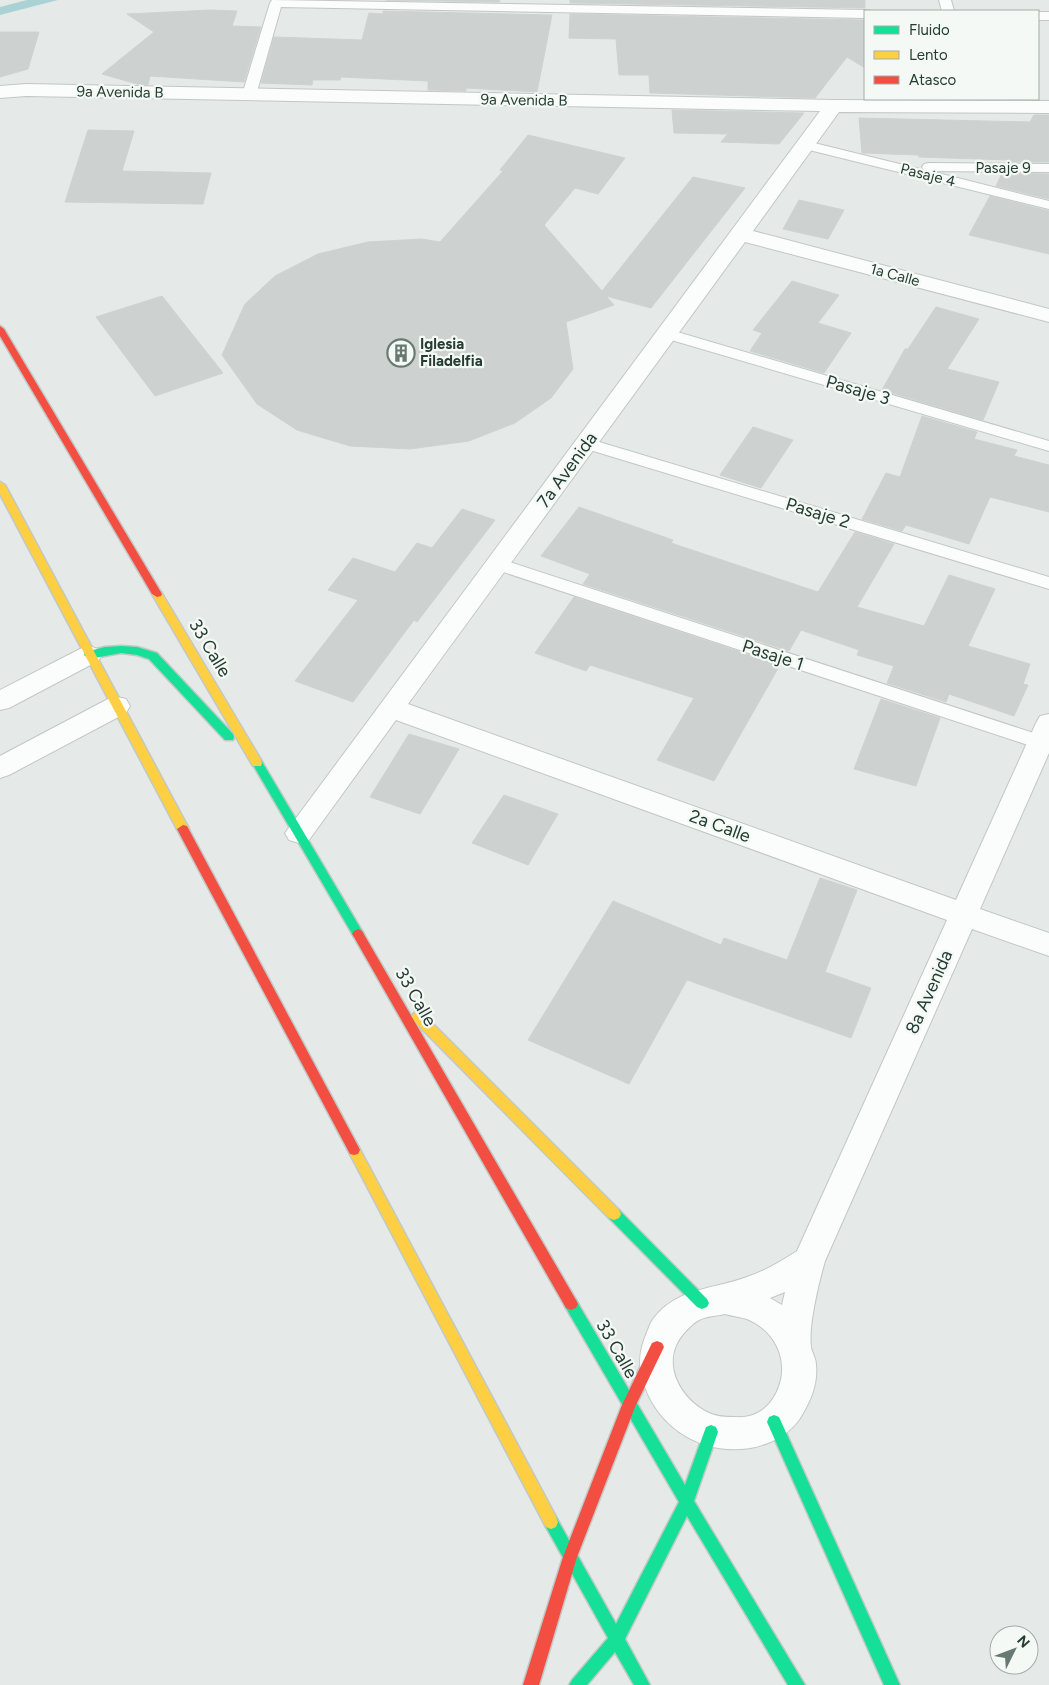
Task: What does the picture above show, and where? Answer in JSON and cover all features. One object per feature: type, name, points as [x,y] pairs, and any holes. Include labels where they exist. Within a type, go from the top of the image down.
[{"type":"main road","name":"33 Calle","points":[[0,329],[392,991],[629,1405],[796,1685]]},
{"type":"main road","points":[[0,485],[570,1557],[642,1685]]},
{"type":"main road","points":[[89,655],[104,649],[118,648],[141,650],[153,656],[266,777]]},
{"type":"main road","points":[[392,991],[713,1301]]},
{"type":"main road","points":[[531,1685],[570,1557],[629,1405],[657,1347]]},
{"type":"main road","points":[[774,1422],[892,1685]]},
{"type":"main road","points":[[578,1685],[617,1639],[687,1501],[711,1432]]},
{"type":"street","name":"9a Avenida B","points":[[0,92],[26,90],[834,106],[970,103],[1049,107]]},
{"type":"street","name":"7a Avenida","points":[[299,833],[834,106]]},
{"type":"street","name":"1a Calle","points":[[740,234],[1049,316]]},
{"type":"street","points":[[0,701],[89,655]]},
{"type":"street","points":[[0,768],[116,706]]},
{"type":"street","name":"2a Calle","points":[[392,708],[1049,945]]},
{"type":"street","name":"8a Avenida","points":[[795,1346],[796,1316],[800,1288],[809,1260],[964,913],[1046,737]]},
{"type":"street","name":"8a Avenida","points":[[713,1301],[746,1304],[767,1313],[783,1328],[795,1346],[801,1367],[798,1388],[789,1407],[774,1422],[755,1432],[733,1435],[711,1432],[690,1422],[672,1407],[661,1389],[656,1368],[657,1347],[667,1327],[682,1312],[713,1301],[755,1291],[777,1281],[809,1260]]},
{"type":"lane","points":[[249,95],[276,3],[864,14]]},
{"type":"lane","name":"Pasaje 4","points":[[806,145],[1049,205]]},
{"type":"lane","name":"Pasaje 9","points":[[897,167],[1049,168]]},
{"type":"lane","name":"Pasaje 3","points":[[667,334],[1049,446]]},
{"type":"lane","name":"Pasaje 2","points":[[586,443],[1049,583]]},
{"type":"lane","name":"Pasaje 1","points":[[497,564],[1046,737]]},
{"type":"water","points":[[27,0],[58,0],[0,15],[0,7]]},
{"type":"building","points":[[386,0],[500,0],[499,2]]},
{"type":"building","points":[[570,0],[865,0],[865,8],[570,3]]},
{"type":"building","points":[[211,10],[237,11],[232,26],[261,27],[244,82],[150,76],[148,85],[137,84],[102,74],[154,32],[127,14]]},
{"type":"building","points":[[383,11],[552,15],[537,92],[466,88],[466,91],[428,90],[428,81],[341,77],[340,80],[313,80],[312,85],[261,83],[274,37],[362,40],[369,13],[383,14]]},
{"type":"building","points":[[570,14],[864,20],[864,67],[847,57],[815,98],[650,93],[649,75],[619,75],[616,39],[569,38]]},
{"type":"building","points":[[0,32],[39,32],[28,69],[0,77]]},
{"type":"building","points":[[672,110],[804,113],[779,144],[721,142],[728,134],[674,133]]},
{"type":"building","points":[[1034,115],[1049,115],[1049,162],[1009,162],[1010,160],[862,153],[859,118],[1030,122]]},
{"type":"building","points":[[88,130],[134,131],[122,171],[211,173],[203,204],[65,202]]},
{"type":"building","name":"Iglesia Filadelfia","points":[[528,135],[625,158],[598,194],[575,188],[544,225],[602,291],[693,177],[745,188],[651,308],[606,296],[614,305],[566,322],[573,369],[551,398],[515,423],[469,441],[410,449],[350,446],[297,430],[257,404],[222,355],[245,304],[275,276],[318,254],[368,242],[422,239],[440,242],[503,171],[500,170]]},
{"type":"building","points":[[1002,173],[1049,174],[1049,199],[996,186]]},
{"type":"building","points":[[990,196],[1049,211],[1049,254],[969,235]]},
{"type":"building","points":[[799,200],[844,210],[828,239],[783,229]]},
{"type":"building","points":[[792,281],[839,295],[818,323],[851,333],[824,373],[750,351],[762,333],[753,330]]},
{"type":"building","points":[[162,296],[223,373],[155,396],[96,317]]},
{"type":"building","points":[[936,307],[979,319],[947,369],[999,382],[983,420],[882,390],[905,349],[908,349]]},
{"type":"building","points":[[922,416],[977,432],[974,439],[1017,450],[1014,456],[1049,465],[1049,512],[990,497],[969,544],[906,525],[902,531],[862,519],[886,473],[900,477]]},
{"type":"building","points":[[753,427],[793,440],[761,488],[720,475]]},
{"type":"building","points":[[579,507],[673,540],[671,543],[818,592],[855,532],[894,544],[857,607],[924,626],[949,575],[995,589],[968,646],[1030,664],[1023,684],[1028,685],[1014,716],[949,694],[946,702],[887,683],[894,666],[857,655],[859,650],[801,630],[789,651],[583,584],[590,574],[541,556]]},
{"type":"building","points":[[462,509],[495,520],[417,622],[414,620],[353,702],[295,681],[358,600],[328,590],[353,558],[395,572],[417,543],[432,548]]},
{"type":"building","points":[[574,597],[780,665],[714,781],[657,760],[694,698],[590,665],[586,671],[535,653]]},
{"type":"building","points":[[881,699],[940,718],[916,786],[854,769]]},
{"type":"building","points":[[409,734],[459,749],[420,814],[370,797]]},
{"type":"building","points":[[504,795],[558,814],[528,865],[472,843]]},
{"type":"building","points":[[820,878],[857,890],[825,972],[871,988],[851,1038],[687,980],[629,1084],[528,1040],[613,901],[721,945],[724,938],[787,960]]},
{"type":"traffic: fast","points":[[89,655],[105,651],[129,650],[153,656],[229,737]]},
{"type":"traffic: fast","points":[[257,763],[358,934]]},
{"type":"traffic: fast","points":[[614,1214],[702,1303]]},
{"type":"traffic: fast","points":[[571,1304],[629,1405],[797,1685]]},
{"type":"traffic: fast","points":[[774,1422],[892,1685]]},
{"type":"traffic: fast","points":[[577,1685],[617,1639],[687,1501],[711,1432]]},
{"type":"traffic: fast","points":[[551,1522],[642,1685]]},
{"type":"traffic: slow","points":[[0,485],[183,829]]},
{"type":"traffic: slow","points":[[157,594],[257,763]]},
{"type":"traffic: slow","points":[[418,1017],[614,1214]]},
{"type":"traffic: slow","points":[[354,1150],[551,1522]]},
{"type":"traffic: jam","points":[[0,329],[157,594]]},
{"type":"traffic: jam","points":[[183,829],[354,1150]]},
{"type":"traffic: jam","points":[[358,934],[571,1304]]},
{"type":"traffic: jam","points":[[531,1685],[570,1557],[629,1405],[657,1347]]},
{"type":"place","name":"Iglesia Filadelfia","points":[[401,353]]}]
